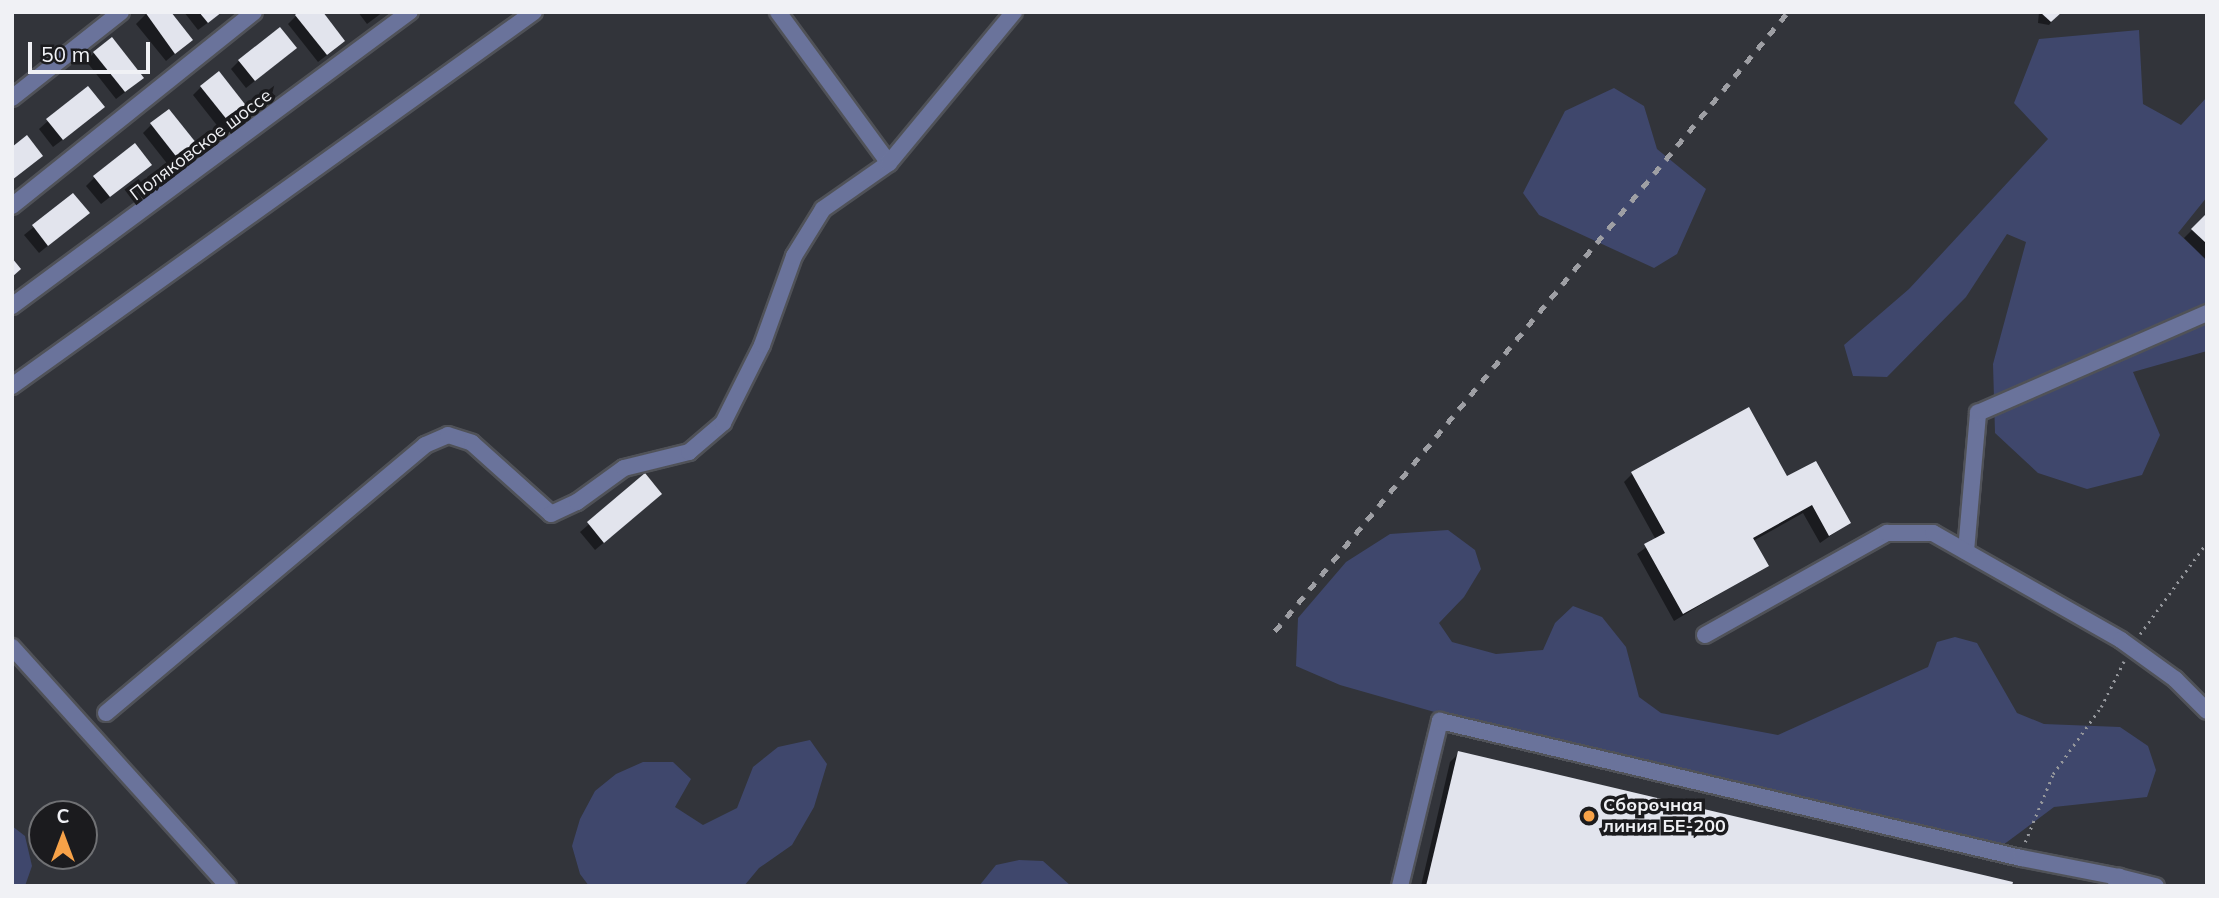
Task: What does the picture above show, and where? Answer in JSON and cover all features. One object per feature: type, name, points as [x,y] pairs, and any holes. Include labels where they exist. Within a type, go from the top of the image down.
[{"type":"street","points":[[12,99],[121,12]]},
{"type":"street","points":[[12,206],[254,12]]},
{"type":"street","name":"Поляковское шоссе","points":[[12,306],[411,12]]},
{"type":"street","points":[[12,386],[534,12]]},
{"type":"street","points":[[778,12],[889,163]]},
{"type":"street","points":[[106,713],[425,445],[449,435],[472,443],[551,514],[577,502],[624,468],[689,452],[723,423],[762,345],[794,256],[823,209],[889,163],[1014,12]]},
{"type":"street","points":[[1966,551],[1978,413],[2207,313]]},
{"type":"street","points":[[1705,635],[1887,533],[1933,533],[2131,648],[2175,679],[2207,710]]},
{"type":"street","points":[[12,647],[228,886]]},
{"type":"street","points":[[1400,886],[1440,721],[2118,881],[2156,886]]},
{"type":"path","points":[[2021,858],[2053,774],[2101,707],[2131,648],[2207,542]]},
{"type":"shaded area","points":[[2139,30],[2143,104],[2181,125],[2207,97],[2207,197],[2178,233],[2207,260],[2207,351],[2133,372],[2160,435],[2142,475],[2087,489],[2038,473],[1995,433],[1993,364],[2026,242],[2007,234],[1966,297],[1887,377],[1853,376],[1844,345],[1909,289],[2048,139],[2014,103],[2039,39]]},
{"type":"shaded area","points":[[1614,88],[1644,106],[1657,149],[1706,189],[1677,254],[1654,268],[1539,215],[1523,193],[1565,111]]},
{"type":"shaded area","points":[[1448,530],[1475,550],[1481,569],[1464,597],[1439,623],[1452,642],[1496,654],[1543,650],[1555,623],[1573,606],[1602,617],[1626,647],[1639,697],[1661,713],[1778,735],[1928,667],[1937,642],[1955,637],[1977,643],[2017,713],[2044,724],[2120,727],[2148,746],[2156,770],[2147,797],[2054,807],[2003,845],[1480,725],[1340,685],[1296,666],[1298,618],[1346,562],[1390,534]]},
{"type":"shaded area","points":[[810,740],[827,764],[814,807],[792,845],[759,868],[744,886],[589,886],[580,874],[572,846],[580,819],[595,791],[616,774],[643,762],[673,762],[691,779],[675,807],[703,825],[737,808],[753,767],[778,747]]},
{"type":"shaded area","points":[[12,826],[25,836],[28,870],[31,870],[25,886],[12,886]]},
{"type":"shaded area","points":[[1019,860],[1043,861],[1071,886],[979,886],[996,865]]},
{"type":"building","points":[[145,12],[171,12],[193,40],[175,54]]},
{"type":"building","points":[[199,12],[222,12],[208,23]]},
{"type":"building","points":[[298,12],[323,12],[345,41],[327,55],[295,15]]},
{"type":"building","points":[[2040,12],[2062,12],[2051,22]]},
{"type":"building","points":[[280,27],[297,48],[255,81],[238,60]]},
{"type":"building","points":[[112,37],[144,78],[125,92],[93,52]]},
{"type":"building","points":[[219,71],[251,112],[232,126],[200,86]]},
{"type":"building","points":[[88,86],[105,107],[63,140],[46,119]]},
{"type":"building","points":[[169,109],[201,149],[182,164],[150,123]]},
{"type":"building","points":[[27,135],[43,156],[12,180],[12,147]]},
{"type":"building","points":[[135,143],[152,165],[110,197],[93,176]]},
{"type":"building","points":[[73,193],[90,213],[48,246],[32,225]]},
{"type":"building","points":[[2207,213],[2207,244],[2191,229]]},
{"type":"building","points":[[12,258],[21,269],[12,277]]},
{"type":"building","points":[[1749,407],[1787,476],[1816,461],[1851,523],[1829,536],[1812,505],[1753,538],[1769,566],[1683,614],[1644,544],[1665,533],[1631,472]]},
{"type":"building","points":[[645,473],[662,494],[604,543],[587,522]]},
{"type":"building","name":"Сборочная линия БЕ-200","points":[[1458,751],[2013,882],[2012,886],[1426,886]]},
{"type":"railway","points":[[1275,631],[1788,12]]},
{"type":"place","name":"Сборочная линия БЕ-200","points":[[1589,816]]}]
